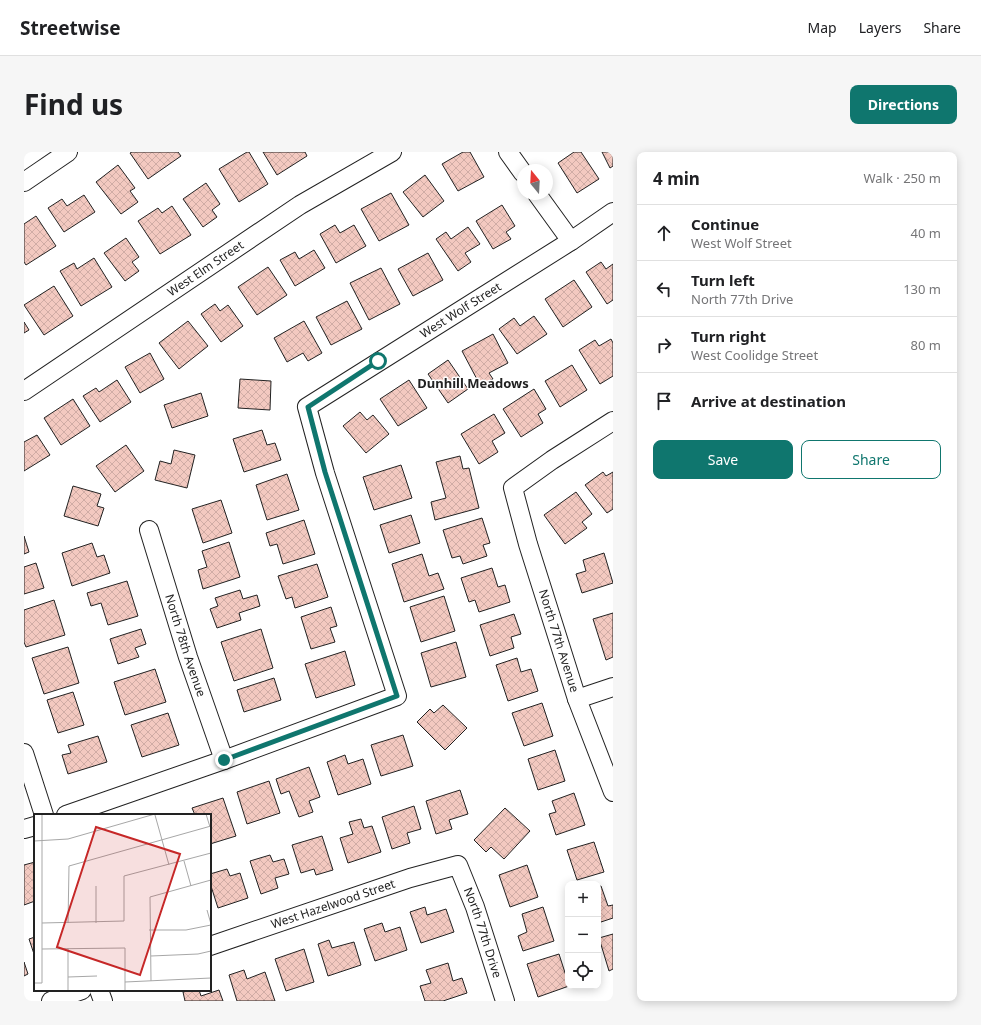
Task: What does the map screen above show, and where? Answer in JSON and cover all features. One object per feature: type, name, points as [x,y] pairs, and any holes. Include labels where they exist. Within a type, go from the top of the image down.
[{"type":"street","points":[[24,182],[68,152]]},
{"type":"street","name":"West Elm Street","points":[[24,391],[300,205],[392,152]]},
{"type":"street","points":[[508,152],[517,165]]},
{"type":"street","points":[[541,200],[570,242]]},
{"type":"street","name":"West Wolf Street","points":[[224,760],[397,696],[325,472],[308,407],[570,242],[613,212]]},
{"type":"street","name":"North 77th Avenue","points":[[613,421],[552,460],[513,488],[528,544],[577,699],[613,792]]},
{"type":"street","name":"North 78th Avenue","points":[[150,530],[188,657],[224,760]]},
{"type":"street","points":[[577,699],[613,687]]},
{"type":"street","points":[[24,753],[44,814]]},
{"type":"street","points":[[69,814],[224,760]]},
{"type":"street","points":[[24,829],[34,826]]},
{"type":"street","name":"West Hazelwood Street","points":[[211,946],[410,878],[458,865]]},
{"type":"street","name":"North 77th Drive","points":[[458,865],[475,907],[505,1001]]},
{"type":"street","points":[[50,1001],[79,991]]},
{"type":"street","points":[[99,991],[102,1001]]},
{"type":"building","points":[[178,152],[181,156],[148,179],[130,153]]},
{"type":"building","points":[[249,152],[268,184],[239,202],[219,169]]},
{"type":"building","points":[[263,152],[305,152],[307,156],[277,175]]},
{"type":"building","points":[[463,152],[470,152],[484,177],[458,191],[442,164]]},
{"type":"building","points":[[574,152],[581,152],[599,179],[577,193],[558,163]]},
{"type":"building","points":[[602,152],[613,152],[613,166],[610,168]]},
{"type":"building","points":[[118,165],[135,188],[130,191],[138,202],[121,214],[96,182]]},
{"type":"building","points":[[425,175],[444,201],[423,217],[403,192]]},
{"type":"building","points":[[206,183],[220,204],[212,210],[217,217],[203,227],[183,199]]},
{"type":"building","points":[[391,193],[409,225],[379,241],[361,209]]},
{"type":"building","points":[[84,195],[95,212],[64,232],[48,208],[62,199],[67,206]]},
{"type":"building","points":[[502,205],[515,226],[506,232],[511,239],[493,249],[476,221]]},
{"type":"building","points":[[172,206],[191,235],[160,254],[138,221],[158,208],[162,213]]},
{"type":"building","points":[[36,216],[56,246],[26,265],[24,262],[24,224]]},
{"type":"building","points":[[335,225],[340,233],[354,225],[366,246],[336,263],[320,234]]},
{"type":"building","points":[[468,227],[480,244],[465,253],[471,262],[458,271],[436,239],[446,232],[451,239]]},
{"type":"building","points":[[126,238],[139,257],[132,262],[139,271],[125,281],[104,253]]},
{"type":"building","points":[[314,250],[325,268],[295,286],[280,260],[295,252],[299,259]]},
{"type":"building","points":[[428,253],[443,280],[413,296],[398,269]]},
{"type":"building","points":[[94,258],[112,287],[81,306],[60,271],[74,263],[77,269]]},
{"type":"building","points":[[601,262],[606,269],[613,264],[613,300],[607,304],[586,272]]},
{"type":"building","points":[[268,267],[287,295],[257,315],[238,287]]},
{"type":"building","points":[[381,268],[400,304],[369,320],[350,283]]},
{"type":"building","points":[[574,280],[592,307],[563,327],[545,299]]},
{"type":"building","points":[[54,286],[73,316],[44,335],[24,305]]},
{"type":"building","points":[[347,301],[362,329],[331,345],[316,317]]},
{"type":"building","points":[[215,304],[220,311],[228,305],[243,326],[221,342],[201,314]]},
{"type":"building","points":[[534,316],[547,334],[517,354],[499,329],[514,318],[520,326]]},
{"type":"building","points":[[188,321],[208,346],[179,369],[159,343]]},
{"type":"building","points":[[304,321],[322,353],[308,361],[303,353],[287,362],[274,338]]},
{"type":"building","points":[[24,322],[29,330],[24,333]]},
{"type":"building","points":[[493,334],[508,363],[489,373],[493,379],[480,385],[462,351]]},
{"type":"building","points":[[611,339],[613,343],[613,376],[600,384],[579,350],[595,340],[599,346]]},
{"type":"building","points":[[150,353],[164,379],[140,393],[125,367]]},
{"type":"building","points":[[448,360],[468,389],[448,403],[428,374]]},
{"type":"building","points":[[572,365],[587,390],[560,407],[545,381]]},
{"type":"building","points":[[240,379],[271,381],[270,410],[238,408]]},
{"type":"building","points":[[117,380],[131,402],[100,422],[83,396],[96,388],[99,392]]},
{"type":"building","points":[[409,380],[427,408],[398,426],[380,399]]},
{"type":"building","points":[[534,389],[546,409],[538,414],[543,423],[521,437],[503,409]]},
{"type":"building","points":[[201,393],[208,416],[172,428],[164,405]]},
{"type":"building","points":[[73,399],[90,426],[61,445],[44,418]]},
{"type":"building","points":[[360,412],[367,420],[373,415],[389,434],[366,453],[343,426]]},
{"type":"building","points":[[494,414],[505,433],[492,441],[498,452],[479,464],[461,434]]},
{"type":"building","points":[[262,430],[267,445],[275,443],[281,460],[244,472],[233,439]]},
{"type":"building","points":[[37,435],[50,455],[24,471],[24,442]]},
{"type":"building","points":[[126,445],[144,471],[115,492],[96,466]]},
{"type":"building","points":[[174,450],[195,455],[187,488],[155,480],[160,461],[171,464]]},
{"type":"building","points":[[460,456],[463,469],[469,468],[479,508],[435,520],[431,502],[446,498],[436,462]]},
{"type":"building","points":[[401,465],[412,498],[374,510],[363,477]]},
{"type":"building","points":[[603,472],[606,476],[613,472],[613,509],[607,513],[585,485]]},
{"type":"building","points":[[287,474],[299,510],[267,520],[256,485]]},
{"type":"building","points":[[73,486],[101,494],[97,506],[104,508],[98,526],[64,516]]},
{"type":"building","points":[[576,492],[592,514],[582,522],[587,528],[565,544],[544,515]]},
{"type":"building","points":[[221,500],[232,533],[203,543],[192,509]]},
{"type":"building","points":[[411,515],[420,543],[389,553],[380,525]]},
{"type":"building","points":[[482,518],[490,543],[483,545],[487,556],[463,564],[460,556],[452,558],[443,530]]},
{"type":"building","points":[[304,520],[315,554],[283,564],[277,544],[270,546],[266,533]]},
{"type":"building","points":[[24,536],[29,552],[24,554]]},
{"type":"building","points":[[229,542],[240,577],[203,589],[198,570],[207,567],[202,551]]},
{"type":"building","points":[[92,543],[97,557],[104,555],[110,573],[72,586],[62,553]]},
{"type":"building","points":[[604,553],[613,583],[582,593],[576,574],[586,571],[583,560]]},
{"type":"building","points":[[422,554],[429,576],[438,573],[444,589],[404,602],[392,564]]},
{"type":"building","points":[[36,563],[44,588],[24,594],[24,567]]},
{"type":"building","points":[[317,564],[328,597],[295,608],[292,597],[286,599],[278,576]]},
{"type":"building","points":[[492,568],[498,587],[505,585],[510,602],[479,612],[475,600],[469,602],[461,578]]},
{"type":"building","points":[[127,581],[138,616],[108,625],[101,603],[91,606],[87,593]]},
{"type":"building","points":[[240,590],[243,599],[257,595],[260,606],[239,613],[241,620],[217,628],[210,609],[218,606],[215,598]]},
{"type":"building","points":[[444,596],[455,631],[421,642],[410,607]]},
{"type":"building","points":[[54,600],[65,635],[26,647],[24,642],[24,610]]},
{"type":"building","points":[[331,607],[337,626],[330,628],[335,642],[311,649],[301,617]]},
{"type":"building","points":[[613,613],[613,657],[606,660],[593,619]]},
{"type":"building","points":[[514,614],[521,634],[511,637],[514,648],[490,656],[480,625]]},
{"type":"building","points":[[141,629],[146,644],[135,648],[139,657],[118,664],[110,639]]},
{"type":"building","points":[[261,629],[273,668],[234,681],[221,642]]},
{"type":"building","points":[[456,642],[466,677],[431,687],[421,653]]},
{"type":"building","points":[[68,647],[79,683],[44,694],[32,658]]},
{"type":"building","points":[[345,651],[355,685],[316,698],[305,664]]},
{"type":"building","points":[[517,658],[521,672],[531,669],[538,691],[508,701],[496,665]]},
{"type":"building","points":[[155,669],[166,702],[125,715],[114,682]]},
{"type":"building","points":[[274,678],[281,700],[244,712],[237,690]]},
{"type":"building","points":[[73,692],[84,725],[58,733],[47,700]]},
{"type":"building","points":[[542,703],[553,736],[524,746],[512,713]]},
{"type":"building","points":[[443,705],[467,728],[445,750],[417,722],[430,709],[434,713]]},
{"type":"building","points":[[168,713],[179,745],[142,757],[131,725]]},
{"type":"building","points":[[403,735],[413,766],[381,776],[371,745]]},
{"type":"building","points":[[98,736],[107,762],[68,774],[62,755],[71,753],[68,745]]},
{"type":"building","points":[[555,750],[565,781],[538,790],[528,759]]},
{"type":"building","points":[[345,755],[348,764],[363,759],[371,784],[338,795],[327,762]]},
{"type":"building","points":[[309,767],[320,797],[309,801],[313,812],[299,817],[289,791],[281,794],[276,779]]},
{"type":"building","points":[[269,781],[280,813],[247,824],[237,792]]},
{"type":"building","points":[[460,790],[468,814],[449,820],[452,829],[436,834],[426,801]]},
{"type":"building","points":[[574,793],[585,825],[556,835],[549,814],[556,812],[552,801]]},
{"type":"building","points":[[223,798],[236,836],[211,844],[211,814],[195,814],[192,808]]},
{"type":"building","points":[[414,806],[421,829],[407,833],[410,843],[392,849],[382,817]]},
{"type":"building","points":[[505,808],[530,831],[504,859],[491,847],[486,852],[474,840]]},
{"type":"building","points":[[361,819],[364,828],[372,826],[381,852],[348,863],[340,838],[353,834],[349,822]]},
{"type":"building","points":[[322,836],[333,870],[316,875],[314,869],[301,873],[292,845]]},
{"type":"building","points":[[594,842],[604,872],[577,880],[567,850]]},
{"type":"building","points":[[270,855],[273,862],[284,859],[289,874],[275,878],[278,888],[261,894],[250,861]]},
{"type":"building","points":[[34,862],[34,901],[24,905],[24,865]]},
{"type":"building","points":[[527,865],[538,897],[510,907],[499,875]]},
{"type":"building","points":[[227,869],[230,876],[240,873],[248,898],[218,908],[211,886],[211,874]]},
{"type":"building","points":[[601,886],[608,906],[613,905],[613,918],[601,922]]},
{"type":"building","points":[[425,907],[427,915],[446,909],[454,932],[421,943],[410,912]]},
{"type":"building","points":[[543,907],[554,941],[523,951],[518,936],[527,932],[522,914]]},
{"type":"building","points":[[382,923],[385,932],[400,927],[407,950],[375,961],[364,929]]},
{"type":"building","points":[[613,934],[613,969],[609,971],[601,945],[601,937]]},
{"type":"building","points":[[34,937],[34,954],[29,939]]},
{"type":"building","points":[[329,940],[332,948],[354,942],[361,965],[328,976],[318,944]]},
{"type":"building","points":[[304,949],[314,982],[286,991],[275,959]]},
{"type":"building","points":[[559,954],[565,973],[565,987],[538,997],[527,964]]},
{"type":"building","points":[[24,962],[28,974],[24,976]]},
{"type":"building","points":[[448,963],[453,981],[462,978],[467,993],[443,1001],[425,1001],[420,986],[431,983],[426,970]]},
{"type":"building","points":[[244,970],[247,979],[265,972],[275,1001],[237,1001],[229,975]]},
{"type":"building","points":[[219,990],[223,1001],[185,1001],[183,992],[199,991],[201,996]]},
{"type":"district","name":"Dunhill Meadows","points":[[473,383]]},
{"type":"route","points":[[224,760],[397,696],[325,472],[308,407],[378,361]]}]
